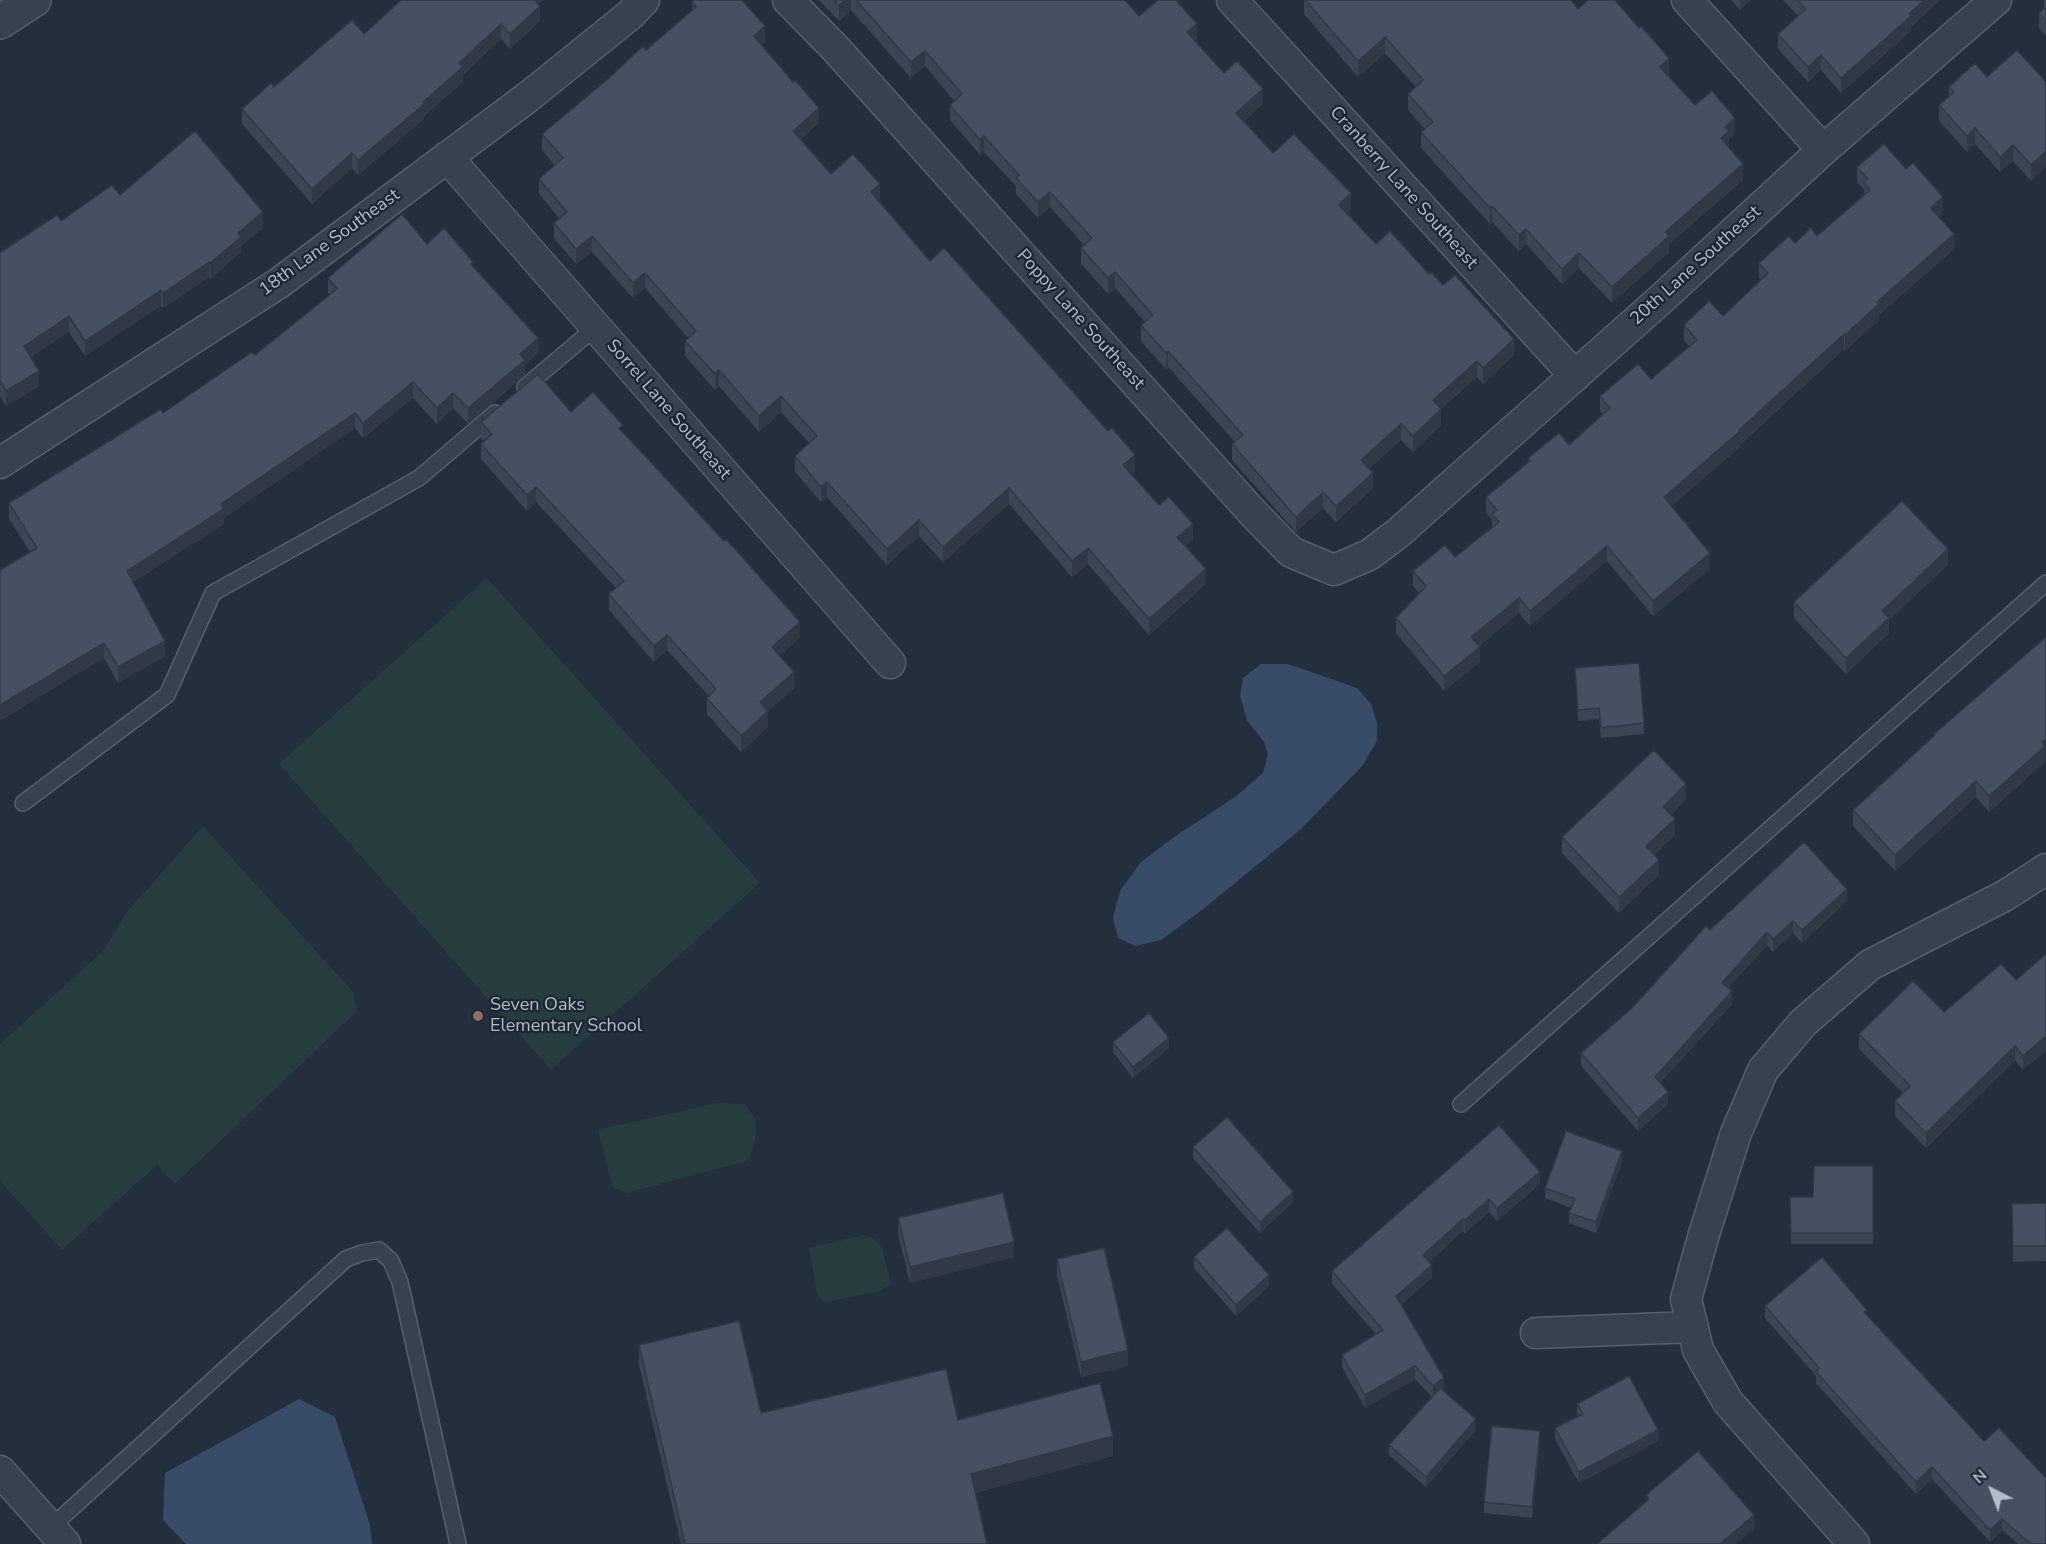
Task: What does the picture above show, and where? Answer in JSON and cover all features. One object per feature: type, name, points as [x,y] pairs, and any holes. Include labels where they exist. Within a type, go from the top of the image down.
[{"type":"street","points":[[0,22],[34,0]]},
{"type":"street","name":"18th Lane Southeast","points":[[0,463],[279,283],[528,97],[631,14],[644,0]]},
{"type":"street","name":"Poppy Lane Southeast","points":[[788,0],[835,48],[1253,513],[1291,552],[1334,570],[1369,555],[1397,534]]},
{"type":"street","name":"Cranberry Lane Southeast","points":[[1232,0],[1575,376]]},
{"type":"street","points":[[1687,0],[1823,150]]},
{"type":"street","name":"20th Lane Southeast","points":[[1397,534],[1660,300],[1823,150],[1996,0]]},
{"type":"street","name":"Sorrel Lane Southeast","points":[[447,157],[890,663]]},
{"type":"street","points":[[1854,1544],[1728,1402],[1698,1350],[1686,1299],[1704,1234],[1736,1133],[1763,1070],[1803,1023],[1870,964],[2006,895],[2046,869]]},
{"type":"street","points":[[1536,1333],[1693,1327]]},
{"type":"street","points":[[0,1471],[58,1536]]},
{"type":"lane","points":[[23,803],[167,695],[213,593],[419,478],[596,327]]},
{"type":"lane","points":[[1461,1104],[2046,583]]},
{"type":"lane","points":[[58,1536],[346,1259],[379,1250],[391,1261],[400,1282],[458,1544]]},
{"type":"green space","points":[[487,578],[760,883],[551,1070],[279,764]]},
{"type":"green space","points":[[203,826],[354,993],[356,1012],[175,1184],[157,1165],[62,1250],[0,1181],[0,1044],[104,950],[126,913]]},
{"type":"green space","points":[[716,1103],[745,1104],[756,1120],[755,1139],[750,1157],[746,1161],[627,1193],[612,1186],[598,1130]]},
{"type":"green space","points":[[864,1235],[871,1237],[881,1245],[891,1284],[880,1291],[826,1302],[817,1295],[809,1248]]},
{"type":"water","points":[[1261,664],[1288,664],[1357,688],[1371,704],[1377,723],[1377,741],[1362,766],[1301,829],[1202,910],[1161,940],[1135,946],[1118,938],[1113,918],[1120,891],[1141,862],[1235,797],[1263,773],[1268,754],[1264,742],[1247,720],[1240,696],[1243,678]]},
{"type":"water","points":[[299,1399],[335,1417],[370,1525],[372,1544],[186,1544],[163,1520],[165,1473]]},
{"type":"building","points":[[401,0],[535,0],[540,6],[510,34],[501,24],[459,63],[463,67],[423,102],[424,104],[358,160],[352,153],[312,189],[242,109],[271,83],[274,87],[352,20],[364,34]]},
{"type":"building","points":[[694,0],[742,0],[765,26],[754,36],[793,82],[795,80],[819,108],[793,131],[831,174],[853,154],[880,184],[871,192],[930,261],[944,248],[1108,431],[1112,428],[1135,455],[1123,465],[1159,505],[1169,497],[1193,524],[1177,537],[1206,569],[1149,619],[1088,548],[1072,561],[1009,488],[943,547],[919,520],[887,549],[827,482],[821,487],[795,456],[817,436],[781,396],[759,416],[719,370],[715,374],[685,341],[696,331],[645,273],[633,283],[592,236],[576,249],[554,223],[567,212],[539,179],[563,158],[542,134],[643,46],[646,50],[696,7],[692,2]]},
{"type":"building","points":[[834,0],[845,0],[839,6]]},
{"type":"building","points":[[856,0],[1125,0],[1139,16],[1158,0],[1176,0],[1197,24],[1187,32],[1224,73],[1237,61],[1263,89],[1236,113],[1273,153],[1294,134],[1351,193],[1339,205],[1376,244],[1390,231],[1429,274],[1431,272],[1443,285],[1455,275],[1514,339],[1483,368],[1477,361],[1433,400],[1441,409],[1413,436],[1401,424],[1361,460],[1373,473],[1336,506],[1323,492],[1296,517],[1232,444],[1243,435],[1168,351],[1166,353],[1141,325],[1153,315],[1115,272],[1108,278],[1081,248],[1092,238],[1050,192],[1038,202],[1016,178],[1019,175],[984,136],[980,140],[950,105],[962,94],[925,51],[911,62]]},
{"type":"building","points":[[1305,0],[1571,0],[1578,9],[1588,0],[1615,0],[1669,58],[1660,67],[1695,105],[1712,91],[1735,118],[1725,127],[1729,131],[1721,138],[1743,164],[1665,232],[1669,236],[1612,287],[1579,253],[1562,269],[1526,229],[1519,235],[1492,206],[1490,208],[1421,132],[1433,122],[1408,94],[1423,80],[1385,37],[1358,61]]},
{"type":"building","points":[[1797,0],[1924,0],[1909,14],[1911,16],[1841,78],[1821,55],[1808,67],[1778,34],[1806,9]]},
{"type":"building","points":[[2046,7],[2046,20],[2039,13]]},
{"type":"building","points":[[2017,50],[2046,82],[2046,151],[2031,165],[2013,145],[2000,157],[1975,128],[1967,136],[1939,105],[1954,92],[1949,87],[1975,63],[1987,77]]},
{"type":"building","points":[[195,131],[263,212],[238,233],[241,237],[210,263],[163,293],[161,290],[85,341],[69,316],[24,346],[39,371],[6,391],[0,380],[0,253],[57,215],[61,221],[112,185],[120,195]]},
{"type":"building","points":[[1884,144],[1906,169],[1913,163],[1943,197],[1931,208],[1954,234],[1877,302],[1879,304],[1740,431],[1664,497],[1710,553],[1653,601],[1607,546],[1530,611],[1519,598],[1471,637],[1480,647],[1444,676],[1396,618],[1426,586],[1413,571],[1445,545],[1455,557],[1499,522],[1492,514],[1497,510],[1486,497],[1530,461],[1528,458],[1559,433],[1569,445],[1610,408],[1600,396],[1638,364],[1651,379],[1697,340],[1684,325],[1709,301],[1723,316],[1768,273],[1759,263],[1789,236],[1795,243],[1811,228],[1817,236],[1870,190],[1864,183],[1868,179],[1857,167]]},
{"type":"building","points":[[402,214],[427,244],[444,228],[473,262],[471,264],[538,338],[520,354],[525,360],[468,408],[453,393],[437,408],[413,382],[363,423],[355,413],[221,504],[224,509],[127,571],[165,641],[118,667],[104,643],[0,705],[0,570],[37,548],[9,503],[161,409],[163,413],[252,352],[255,355],[337,289],[328,278]]},
{"type":"building","points":[[538,374],[571,412],[593,392],[623,425],[619,428],[724,541],[726,539],[800,622],[772,647],[794,672],[760,702],[768,711],[741,736],[707,698],[716,689],[667,635],[654,646],[609,594],[624,581],[536,487],[527,495],[481,444],[492,434],[481,422]]},
{"type":"building","points":[[1902,501],[1948,549],[1882,611],[1889,618],[1846,658],[1794,602]]},
{"type":"building","points":[[2046,637],[2046,739],[2042,742],[2045,746],[1989,796],[1976,781],[1895,855],[1853,810],[1934,734]]},
{"type":"building","points":[[1639,663],[1644,723],[1601,728],[1599,708],[1578,710],[1575,668]]},
{"type":"building","points":[[1654,750],[1686,784],[1663,807],[1675,819],[1646,846],[1659,860],[1619,897],[1562,837]]},
{"type":"building","points":[[1804,842],[1847,889],[1802,930],[1793,921],[1773,939],[1767,932],[1722,983],[1732,991],[1655,1077],[1668,1092],[1638,1118],[1581,1053],[1633,1007],[1706,926],[1710,930]]},
{"type":"building","points":[[2046,954],[2046,1036],[2023,1056],[2015,1046],[1926,1133],[1895,1101],[1910,1086],[1859,1034],[1913,981],[1944,1012],[2001,964],[2016,980]]},
{"type":"building","points":[[1149,1013],[1169,1038],[1133,1067],[1113,1042]]},
{"type":"building","points":[[1227,1117],[1293,1192],[1260,1222],[1193,1147]]},
{"type":"building","points":[[1499,1125],[1540,1172],[1497,1208],[1489,1199],[1465,1220],[1463,1219],[1423,1255],[1432,1265],[1396,1296],[1444,1378],[1433,1386],[1415,1366],[1365,1395],[1342,1355],[1383,1330],[1332,1271]]},
{"type":"building","points":[[1566,1131],[1622,1151],[1596,1222],[1569,1213],[1575,1199],[1545,1188]]},
{"type":"building","points":[[1814,1166],[1873,1166],[1873,1233],[1791,1233],[1790,1197],[1813,1197]]},
{"type":"building","points":[[1003,1193],[1014,1242],[910,1267],[898,1218]]},
{"type":"building","points":[[2046,1203],[2046,1246],[2013,1246],[2012,1204]]},
{"type":"building","points":[[1227,1228],[1269,1275],[1236,1305],[1194,1257]]},
{"type":"building","points":[[1104,1248],[1128,1350],[1081,1362],[1057,1259]]},
{"type":"building","points":[[1822,1257],[1867,1310],[1864,1312],[1984,1441],[1999,1428],[2046,1478],[2046,1544],[2031,1544],[2002,1519],[1990,1530],[1932,1467],[1916,1482],[1816,1372],[1819,1368],[1765,1306]]},
{"type":"building","points":[[739,1321],[761,1413],[946,1369],[958,1420],[1100,1383],[1113,1436],[971,1474],[987,1544],[685,1544],[639,1345]]},
{"type":"building","points":[[1629,1376],[1658,1430],[1579,1472],[1555,1428],[1583,1414],[1577,1404]]},
{"type":"building","points":[[1440,1388],[1476,1419],[1426,1477],[1389,1445]]},
{"type":"building","points":[[1492,1426],[1540,1431],[1532,1507],[1484,1502]]},
{"type":"building","points":[[1698,1451],[1754,1515],[1720,1544],[1597,1544],[1649,1499],[1646,1495]]},
{"type":"place","name":"Seven Oaks Elementary School","points":[[478,1016]]}]
